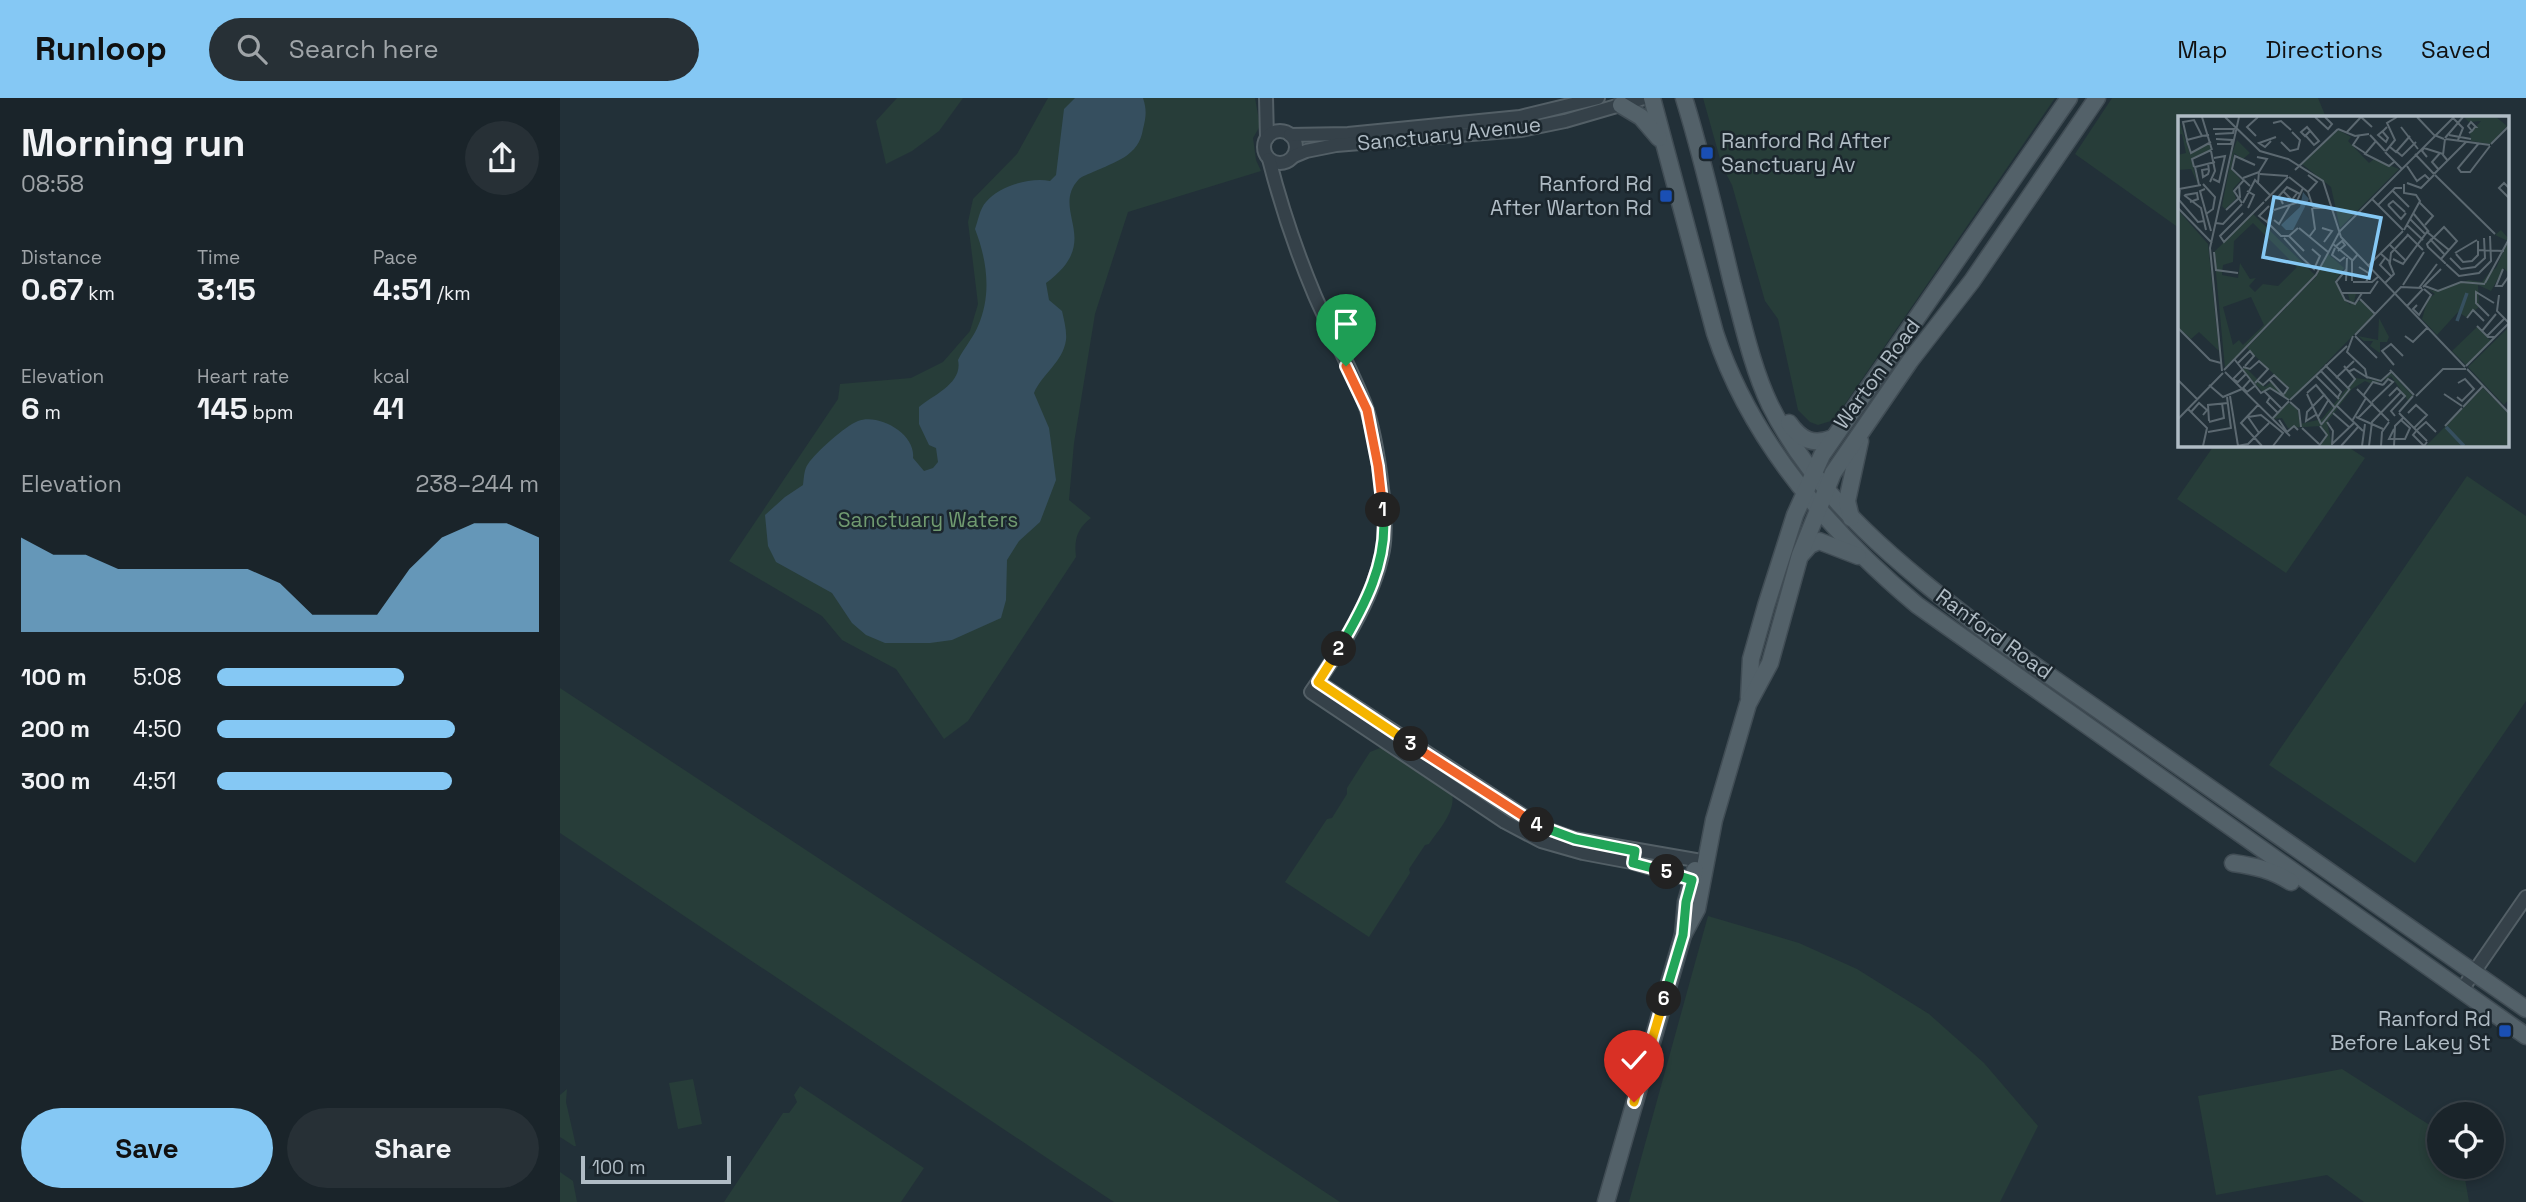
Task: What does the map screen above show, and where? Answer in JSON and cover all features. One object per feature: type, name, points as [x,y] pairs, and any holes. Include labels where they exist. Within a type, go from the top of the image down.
[{"type":"main road","name":"Ranford Road","points":[[1652,98],[1725,365],[1762,434],[1818,508],[1863,558],[1917,604],[2032,687],[2526,1036]]},
{"type":"main road","name":"Ranford Road","points":[[1684,98],[1745,332],[1770,404],[1813,474],[1852,519],[1914,576],[1984,630],[2526,1009]]},
{"type":"main road","name":"Warton Road","points":[[1748,704],[1751,659],[1791,525],[1813,474],[1833,438],[2069,98]]},
{"type":"main road","name":"Warton Road","points":[[1606,1202],[1683,935],[1697,909],[1697,881],[1748,704],[1770,663],[1800,555],[1833,473],[1910,361],[1972,281],[2097,98]]},
{"type":"main road","points":[[1620,105],[1651,126],[1665,146]]},
{"type":"main road","points":[[2037,145],[2056,158]]},
{"type":"main road","points":[[1770,404],[1801,438],[1816,443],[1833,438]]},
{"type":"main road","points":[[1852,519],[1847,501],[1863,428]]},
{"type":"main road","points":[[1800,555],[1810,545],[1819,541],[1863,558]]},
{"type":"main road","points":[[1984,630],[1984,642],[1993,652],[2023,672],[2032,687]]},
{"type":"main road","points":[[2233,863],[2259,867],[2277,873],[2291,883],[2320,891]]},
{"type":"street","name":"Sanctuary Avenue","points":[[1289,160],[1306,150],[1363,138],[1464,128],[1598,98]]},
{"type":"street","name":"Sanctuary Avenue","points":[[1464,128],[1521,130],[1644,98]]},
{"type":"street","points":[[1266,100],[1296,145],[1289,160],[1279,200]]},
{"type":"street","points":[[1266,100],[1267,138],[1264,149],[1279,200],[1314,293],[1367,410],[1378,466],[1384,519],[1383,548],[1376,580],[1349,632],[1315,687],[1541,827],[1554,838],[1575,839],[1634,857],[1697,881]]},
{"type":"street","points":[[1549,110],[1553,123]]},
{"type":"street","points":[[1267,138],[1276,132],[1288,133]]},
{"type":"street","name":"Sanctuary Avenue","points":[[1288,133],[1363,138]]},
{"type":"street","points":[[1269,159],[1274,163],[1289,160]]},
{"type":"street","points":[[1634,857],[1704,857]]},
{"type":"street","points":[[2461,991],[2526,897]]},
{"type":"green space","points":[[897,98],[963,98],[939,131],[912,151],[886,164],[876,121]]},
{"type":"green space","name":"Sanctuary Waters","points":[[1048,98],[1255,98],[1260,126],[1253,138],[1256,160],[1261,171],[1128,212],[1095,314],[1074,443],[1069,500],[1091,518],[1082,526],[1078,535],[1076,557],[968,721],[944,739],[896,669],[842,640],[822,616],[729,561],[838,399],[840,384],[911,378],[943,362],[970,331],[978,304],[968,222],[973,199],[1017,154]]},
{"type":"green space","points":[[1703,98],[2055,98],[1834,420],[1818,425],[1810,422],[1798,410],[1778,319],[1765,301],[1732,185],[1722,166]]},
{"type":"green space","points":[[2112,98],[2318,98],[2328,116],[2178,116],[2178,227],[2075,154]]},
{"type":"green space","points":[[2214,446],[2347,446],[2365,458],[2286,573],[2177,499]]},
{"type":"green space","points":[[2467,476],[2526,516],[2526,701],[2415,863],[2269,765]]},
{"type":"green space","points":[[560,688],[1340,1202],[1114,1202],[1059,1166],[560,833]]},
{"type":"green space","points":[[1380,748],[1389,749],[1452,793],[1453,800],[1446,820],[1409,869],[1410,873],[1369,937],[1285,882],[1327,819],[1332,818],[1370,752]]},
{"type":"green space","points":[[1708,916],[1799,943],[1857,969],[1929,1014],[1984,1063],[2038,1126],[2000,1202],[1629,1202]]},
{"type":"green space","points":[[2342,1069],[2427,1123],[2427,1179],[2465,1179],[2469,1202],[2364,1202],[2327,1175],[2216,1195],[2198,1096]]},
{"type":"green space","points":[[693,1079],[702,1124],[678,1129],[669,1083]]},
{"type":"green space","points":[[800,1086],[924,1168],[901,1202],[724,1202],[783,1113],[789,1113],[797,1102],[794,1095]]},
{"type":"green space","points":[[567,1089],[566,1102],[576,1146],[560,1137],[560,1095]]},
{"type":"green space","points":[[560,1172],[573,1181],[577,1202],[560,1202]]},
{"type":"water","points":[[1075,98],[1143,98],[1146,114],[1137,146],[1125,157],[1080,178],[1071,191],[1069,203],[1074,240],[1072,253],[1063,267],[1046,283],[1049,300],[1062,311],[1066,329],[1061,355],[1034,393],[1049,428],[1056,480],[1040,522],[1019,541],[1007,560],[1006,600],[1001,618],[952,640],[885,643],[866,635],[852,623],[832,593],[776,562],[768,546],[765,515],[803,485],[807,466],[817,453],[858,421],[876,420],[902,434],[909,441],[913,458],[924,471],[933,468],[938,462],[936,448],[929,445],[919,424],[919,407],[952,382],[958,368],[958,360],[982,314],[986,277],[975,229],[981,211],[992,196],[1007,187],[1033,180],[1050,181],[1056,175],[1064,109]]},
{"type":"place","name":"Ranford Rd After Sanctuary Av","points":[[1707,153]]},
{"type":"place","name":"Ranford Rd After Warton Rd","points":[[1666,196]]},
{"type":"place","name":"Ranford Rd Before Lakey St","points":[[2505,1031]]},
{"type":"route","points":[[1346,366],[1367,410],[1378,466],[1384,519],[1383,548],[1376,580],[1349,632],[1318,682],[1541,827],[1575,839],[1635,851],[1633,863],[1692,880],[1686,902],[1683,935],[1634,1102]]}]
